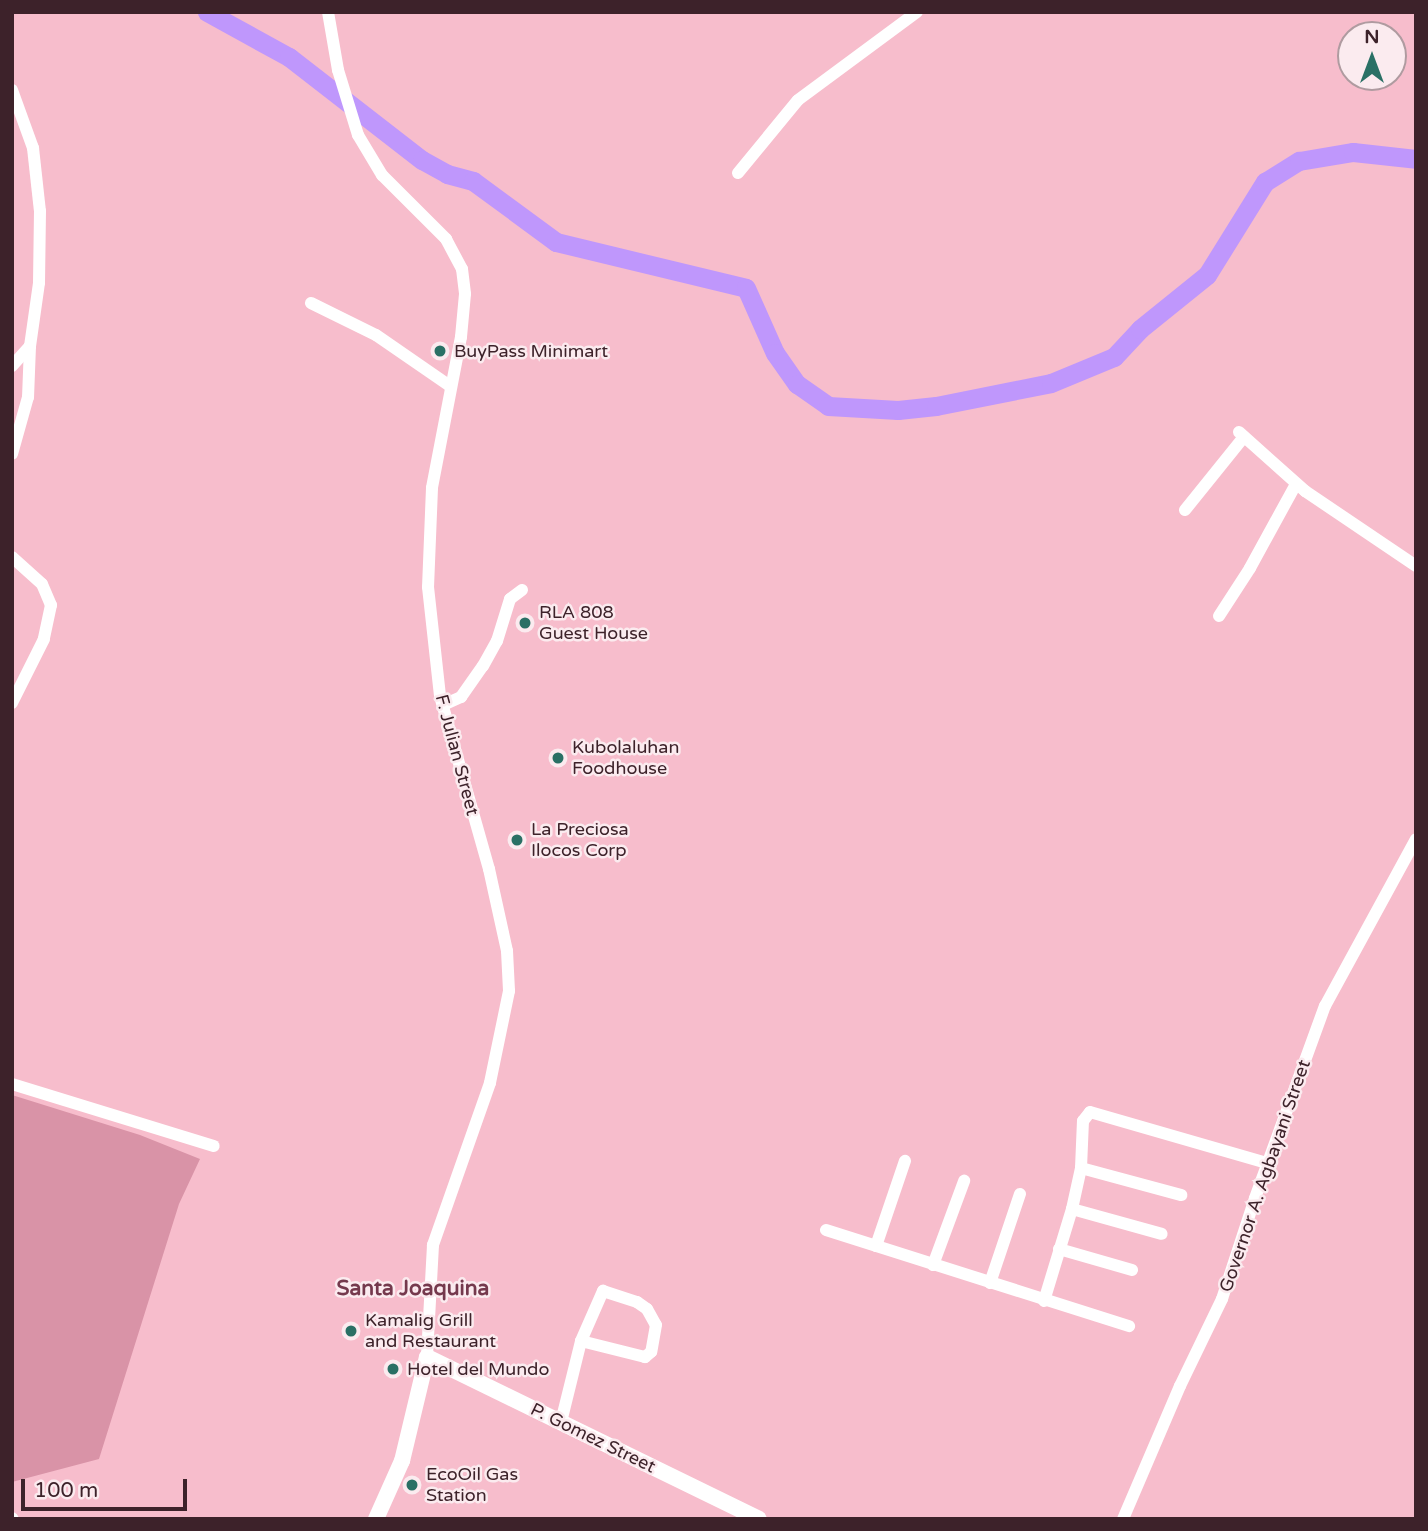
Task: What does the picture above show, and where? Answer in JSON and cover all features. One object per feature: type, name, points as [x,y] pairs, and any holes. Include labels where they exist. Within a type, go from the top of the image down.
[{"type":"main road","name":"P. Gomez Street","points":[[427,1357],[759,1519]]},
{"type":"main road","name":"F. Julian Street","points":[[376,1519],[402,1461],[427,1357]]},
{"type":"street","name":"F. Julian Street","points":[[328,12],[338,70],[358,135],[382,175],[446,239],[462,269],[465,294],[461,337],[432,488],[428,587],[434,657],[443,705],[489,869],[507,951],[509,991],[490,1083],[433,1245],[428,1290],[427,1357]]},
{"type":"street","points":[[738,173],[782,117],[807,92],[917,12]]},
{"type":"street","points":[[12,90],[25,121],[38,177],[39,283],[30,345],[28,397],[12,454]]},
{"type":"street","points":[[311,303],[376,335],[450,386]]},
{"type":"street","points":[[12,366],[30,345]]},
{"type":"street","points":[[1185,510],[1241,435],[1296,484],[1416,566]]},
{"type":"street","points":[[1219,616],[1261,550],[1296,484]]},
{"type":"street","points":[[12,557],[42,584],[51,605],[44,639],[12,703]]},
{"type":"street","points":[[443,705],[461,697],[483,666],[497,641],[510,599],[522,590]]},
{"type":"street","name":"Governor A. Agbayani Street","points":[[1123,1519],[1180,1386],[1222,1299],[1325,1006],[1416,839]]},
{"type":"street","points":[[12,1084],[214,1146]]},
{"type":"street","points":[[1044,1301],[1072,1209],[1081,1168],[1083,1121],[1090,1112],[1268,1163]]},
{"type":"street","points":[[876,1246],[905,1161]]},
{"type":"street","points":[[1081,1168],[1181,1195]]},
{"type":"street","points":[[933,1265],[964,1181]]},
{"type":"street","points":[[990,1283],[1020,1194]]},
{"type":"street","points":[[1072,1209],[1162,1234]]},
{"type":"street","points":[[827,1230],[1129,1326]]},
{"type":"street","points":[[1059,1249],[1132,1270]]},
{"type":"street","points":[[561,1422],[581,1341],[603,1291],[637,1302],[647,1309],[656,1325],[651,1352],[645,1357],[581,1341]]},
{"type":"shaded area","points":[[12,1095],[140,1135],[200,1159],[179,1204],[99,1459],[12,1482]]},
{"type":"waterway","points":[[207,12],[289,57],[422,160],[447,174],[473,181],[556,242],[746,288],[775,353],[797,384],[828,406],[898,410],[936,406],[1051,383],[1114,357],[1140,329],[1207,275],[1265,182],[1299,161],[1353,152],[1416,159]]},
{"type":"place","name":"BuyPass Minimart","points":[[440,351]]},
{"type":"place","name":"RLA 808 Guest House","points":[[525,623]]},
{"type":"place","name":"Kubolaluhan Foodhouse","points":[[558,758]]},
{"type":"place","name":"La Preciosa Ilocos Corp","points":[[517,840]]},
{"type":"place","name":"Kamalig Grill and Restaurant","points":[[351,1331]]},
{"type":"place","name":"Hotel del Mundo","points":[[393,1369]]},
{"type":"place","name":"EcoOil Gas Station","points":[[412,1485]]},
{"type":"district","name":"Santa Joaquina","points":[[413,1289]]}]
